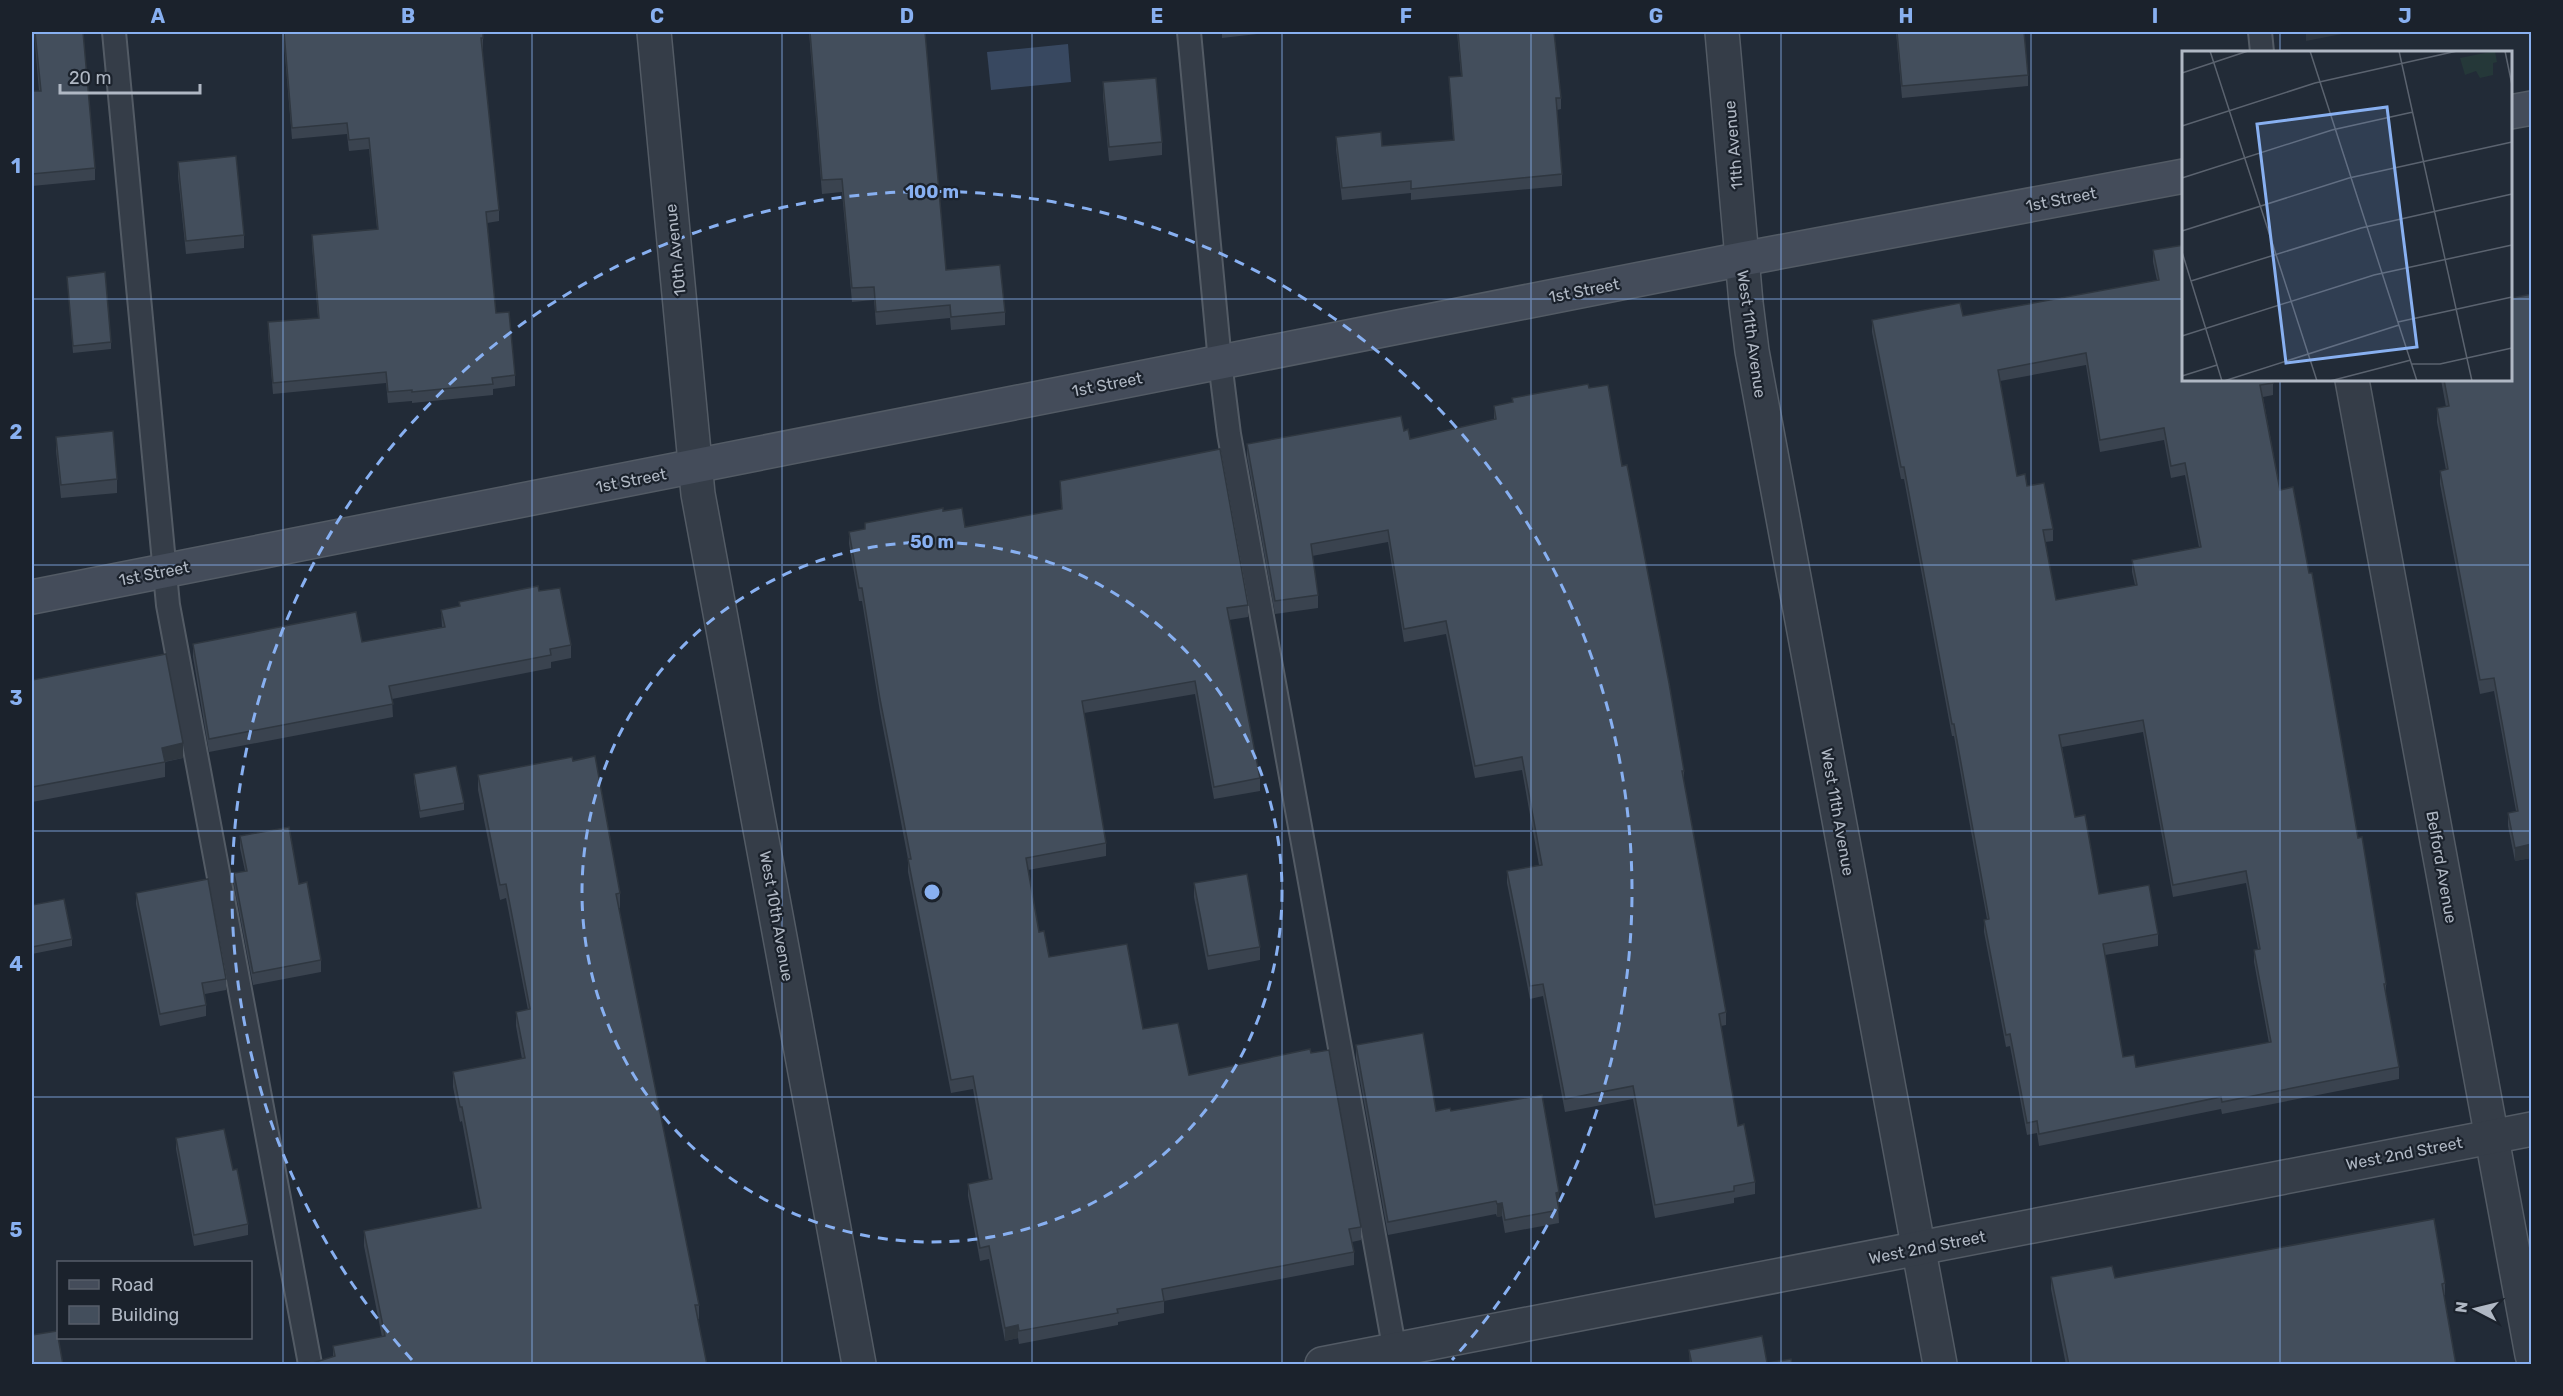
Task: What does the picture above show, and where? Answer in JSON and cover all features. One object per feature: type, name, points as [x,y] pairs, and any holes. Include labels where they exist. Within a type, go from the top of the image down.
[{"type":"street","name":"10th Avenue","points":[[654,32],[696,468]]},
{"type":"street","name":"11th Avenue","points":[[1722,32],[1742,259]]},
{"type":"street","points":[[2512,112],[2532,108]]},
{"type":"street","name":"1st Street","points":[[32,597],[696,468],[1742,259],[2182,176]]},
{"type":"street","name":"West 11th Avenue","points":[[1742,259],[1752,351],[1940,1365]]},
{"type":"street","name":"Belford Avenue","points":[[2352,381],[2532,1355]]},
{"type":"street","name":"West 10th Avenue","points":[[696,468],[698,494],[859,1365]]},
{"type":"street","name":"West 2nd Street","points":[[1323,1365],[1396,1357],[1919,1249],[2532,1129]]},
{"type":"lane","points":[[114,32],[164,571],[175,648],[310,1365]]},
{"type":"lane","points":[[1189,32],[1220,362],[1236,469],[1396,1357]]},
{"type":"lane","points":[[2260,32],[2262,51]]},
{"type":"water","points":[[1068,44],[1071,82],[991,90],[987,52]]},
{"type":"building","points":[[35,32],[83,32],[95,168],[32,174],[32,91],[41,91]]},
{"type":"building","points":[[284,32],[483,32],[483,38],[481,38],[499,210],[486,212],[496,313],[509,312],[515,375],[492,378],[493,384],[412,392],[412,390],[388,392],[386,372],[273,383],[268,322],[319,318],[312,235],[378,229],[369,138],[349,140],[347,123],[292,128]]},
{"type":"building","points":[[810,32],[925,32],[946,270],[1000,265],[1005,312],[951,317],[950,305],[876,312],[874,287],[852,288],[842,179],[822,180]]},
{"type":"building","points":[[1458,32],[1554,32],[1561,98],[1556,98],[1562,174],[1411,189],[1411,181],[1342,188],[1336,137],[1381,132],[1382,146],[1454,140],[1449,77],[1462,76]]},
{"type":"building","points":[[1897,32],[2024,32],[2028,75],[1902,86]]},
{"type":"building","points":[[1156,78],[1162,142],[1109,147],[1103,82]]},
{"type":"building","points":[[236,156],[244,235],[186,241],[178,162]]},
{"type":"building","points":[[2182,245],[2182,381],[2273,381],[2273,383],[2260,385],[2280,490],[2293,487],[2309,573],[2312,573],[2358,838],[2362,837],[2399,1067],[2222,1102],[2221,1097],[2039,1134],[2037,1121],[2027,1123],[2010,1034],[2006,1035],[1984,920],[1989,919],[1954,724],[1952,724],[1904,467],[1901,467],[1872,320],[1960,303],[1963,316],[2159,280],[2153,250]],"holes":[[[2086,353],[2100,440],[2164,428],[2171,466],[2185,463],[2201,547],[2132,560],[2137,585],[2056,600],[2043,530],[2053,529],[2044,483],[2027,486],[2025,474],[2017,476],[1998,370]],[[2143,720],[2173,885],[2246,871],[2260,949],[2254,950],[2271,1042],[2136,1067],[2134,1055],[2123,1057],[2103,944],[2158,934],[2149,885],[2099,894],[2085,815],[2075,817],[2059,735]]]},
{"type":"building","points":[[105,272],[111,342],[73,346],[67,277]]},
{"type":"building","points":[[2532,294],[2532,846],[2531,844],[2515,848],[2508,813],[2518,811],[2494,678],[2480,680],[2440,471],[2448,469],[2437,408],[2449,406],[2444,381],[2512,381],[2512,298]]},
{"type":"building","points":[[1588,384],[1589,388],[1608,385],[1622,466],[1627,465],[1669,683],[1684,771],[1682,771],[1726,1012],[1719,1014],[1738,1126],[1744,1124],[1755,1182],[1734,1186],[1734,1191],[1655,1205],[1633,1086],[1565,1099],[1543,984],[1530,986],[1507,871],[1542,865],[1522,757],[1475,766],[1446,621],[1404,629],[1388,530],[1311,544],[1318,595],[1275,601],[1247,444],[1401,416],[1404,431],[1408,429],[1410,439],[1496,419],[1494,406],[1513,402],[1512,398]]},
{"type":"building","points":[[113,431],[117,479],[61,485],[56,437]]},
{"type":"building","points":[[1220,449],[1248,605],[1227,608],[1260,778],[1214,787],[1195,681],[1082,701],[1106,843],[1026,858],[1039,932],[1044,931],[1049,957],[1127,944],[1143,1029],[1178,1023],[1189,1075],[1310,1049],[1311,1053],[1329,1050],[1361,1227],[1349,1229],[1354,1252],[1162,1289],[1164,1301],[1117,1309],[1118,1313],[1019,1331],[1018,1325],[1005,1328],[989,1246],[980,1248],[968,1184],[992,1179],[973,1076],[951,1080],[908,859],[911,859],[880,699],[862,588],[859,588],[849,532],[865,529],[865,523],[943,508],[943,511],[962,508],[965,527],[1062,509],[1060,481]]},
{"type":"building","points":[[538,586],[539,591],[560,588],[571,645],[550,649],[551,655],[389,686],[393,704],[209,739],[193,644],[356,612],[362,642],[445,627],[441,610],[460,606],[459,602]]},
{"type":"building","points":[[166,654],[183,743],[162,748],[165,762],[32,787],[32,680]]},
{"type":"building","points":[[595,756],[620,893],[616,894],[699,1305],[695,1305],[707,1365],[292,1365],[313,1363],[335,1356],[333,1346],[385,1336],[364,1231],[481,1208],[453,1072],[525,1058],[516,1012],[530,1009],[506,884],[500,885],[478,775],[572,757],[573,761]]},
{"type":"building","points":[[456,766],[464,803],[420,811],[414,774]]},
{"type":"building","points":[[289,827],[299,884],[307,882],[321,960],[253,973],[234,873],[247,871],[240,836]]},
{"type":"building","points":[[1247,874],[1260,947],[1208,956],[1194,883]]},
{"type":"building","points":[[208,879],[226,979],[202,983],[206,1005],[160,1014],[136,893]]},
{"type":"building","points":[[64,899],[72,939],[32,947],[32,905]]},
{"type":"building","points":[[1423,1033],[1436,1111],[1450,1108],[1451,1111],[1542,1095],[1559,1192],[1556,1193],[1559,1210],[1505,1220],[1502,1203],[1497,1204],[1496,1201],[1388,1222],[1356,1045]]},
{"type":"building","points":[[224,1129],[233,1170],[237,1169],[248,1224],[194,1235],[176,1138]]},
{"type":"building","points":[[2434,1219],[2456,1365],[2069,1365],[2051,1277],[2112,1266],[2115,1278]]},
{"type":"building","points":[[57,1331],[63,1365],[32,1365],[32,1335]]},
{"type":"building","points":[[1762,1336],[1767,1363],[1791,1359],[1792,1365],[1692,1365],[1689,1350]]}]
